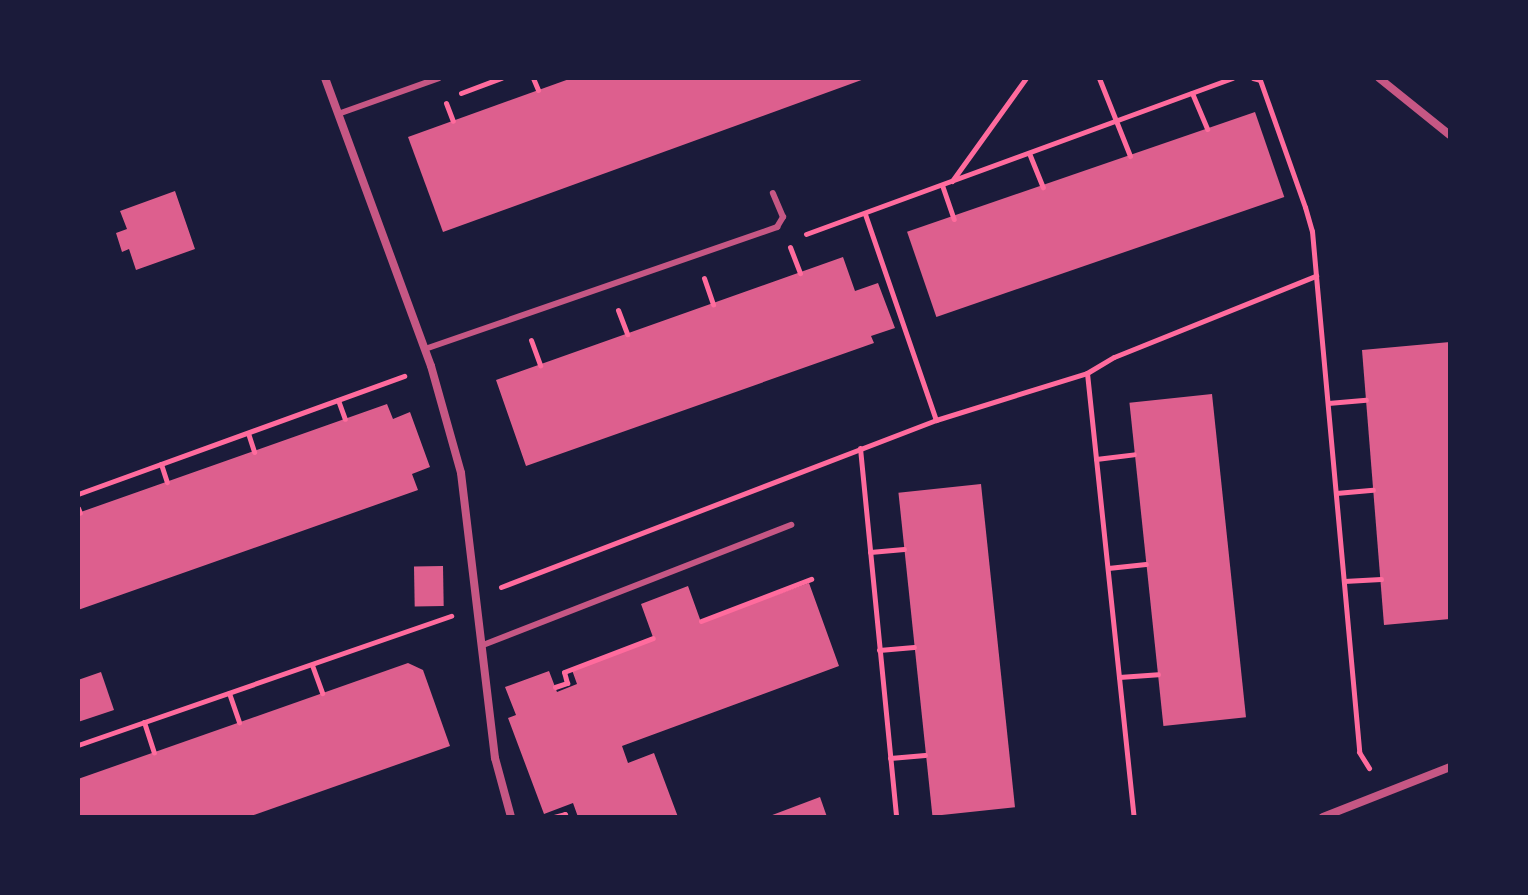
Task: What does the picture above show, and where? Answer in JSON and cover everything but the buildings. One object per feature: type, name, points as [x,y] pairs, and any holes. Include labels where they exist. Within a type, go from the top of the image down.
[{"type":"street","points":[[325,78],[425,349],[461,473],[495,758],[511,817]]},
{"type":"street","points":[[1379,78],[1450,135]]},
{"type":"street","points":[[1323,817],[1450,767]]},
{"type":"lane","points":[[338,114],[439,78]]},
{"type":"lane","points":[[425,349],[777,227],[783,217],[773,193]]},
{"type":"lane","points":[[483,645],[791,525]]},
{"type":"path","points":[[533,78],[538,90]]},
{"type":"path","points":[[952,182],[1026,78]]},
{"type":"path","points":[[1099,78],[1130,156]]},
{"type":"path","points":[[800,236],[1232,78]]},
{"type":"path","points":[[1253,78],[1260,80],[1312,231],[1359,752]]},
{"type":"path","points":[[1192,93],[1207,129]]},
{"type":"path","points":[[444,99],[453,121]]},
{"type":"path","points":[[1029,153],[1043,187]]},
{"type":"path","points":[[942,185],[954,219]]},
{"type":"path","points":[[865,214],[936,420]]},
{"type":"path","points":[[787,241],[800,273]]},
{"type":"path","points":[[701,271],[713,304]]},
{"type":"path","points":[[478,597],[936,420],[1087,373],[1114,357],[1316,276]]},
{"type":"path","points":[[615,301],[627,334]]},
{"type":"path","points":[[527,331],[540,365]]},
{"type":"path","points":[[1087,373],[1134,817]]},
{"type":"path","points":[[78,494],[409,375],[413,388]]},
{"type":"path","points":[[338,400],[345,419]]},
{"type":"path","points":[[1328,403],[1366,400]]},
{"type":"path","points":[[248,433],[254,452]]},
{"type":"path","points":[[860,448],[896,817]]},
{"type":"path","points":[[1096,459],[1134,454]]},
{"type":"path","points":[[161,464],[167,482]]},
{"type":"path","points":[[1336,493],[1373,490]]},
{"type":"path","points":[[870,552],[904,549]]},
{"type":"path","points":[[1108,568],[1146,564]]},
{"type":"path","points":[[701,621],[811,579]]},
{"type":"path","points":[[1344,581],[1381,579]]},
{"type":"path","points":[[78,745],[457,614],[458,628]]},
{"type":"path","points":[[555,687],[567,683],[564,672],[653,638]]},
{"type":"path","points":[[879,650],[914,647]]},
{"type":"path","points":[[312,665],[322,693]]},
{"type":"path","points":[[1119,677],[1158,674]]},
{"type":"path","points":[[229,693],[239,722]]},
{"type":"path","points":[[144,722],[154,752]]},
{"type":"path","points":[[890,758],[925,755]]},
{"type":"path","points":[[554,817],[565,814],[566,817]]}]
